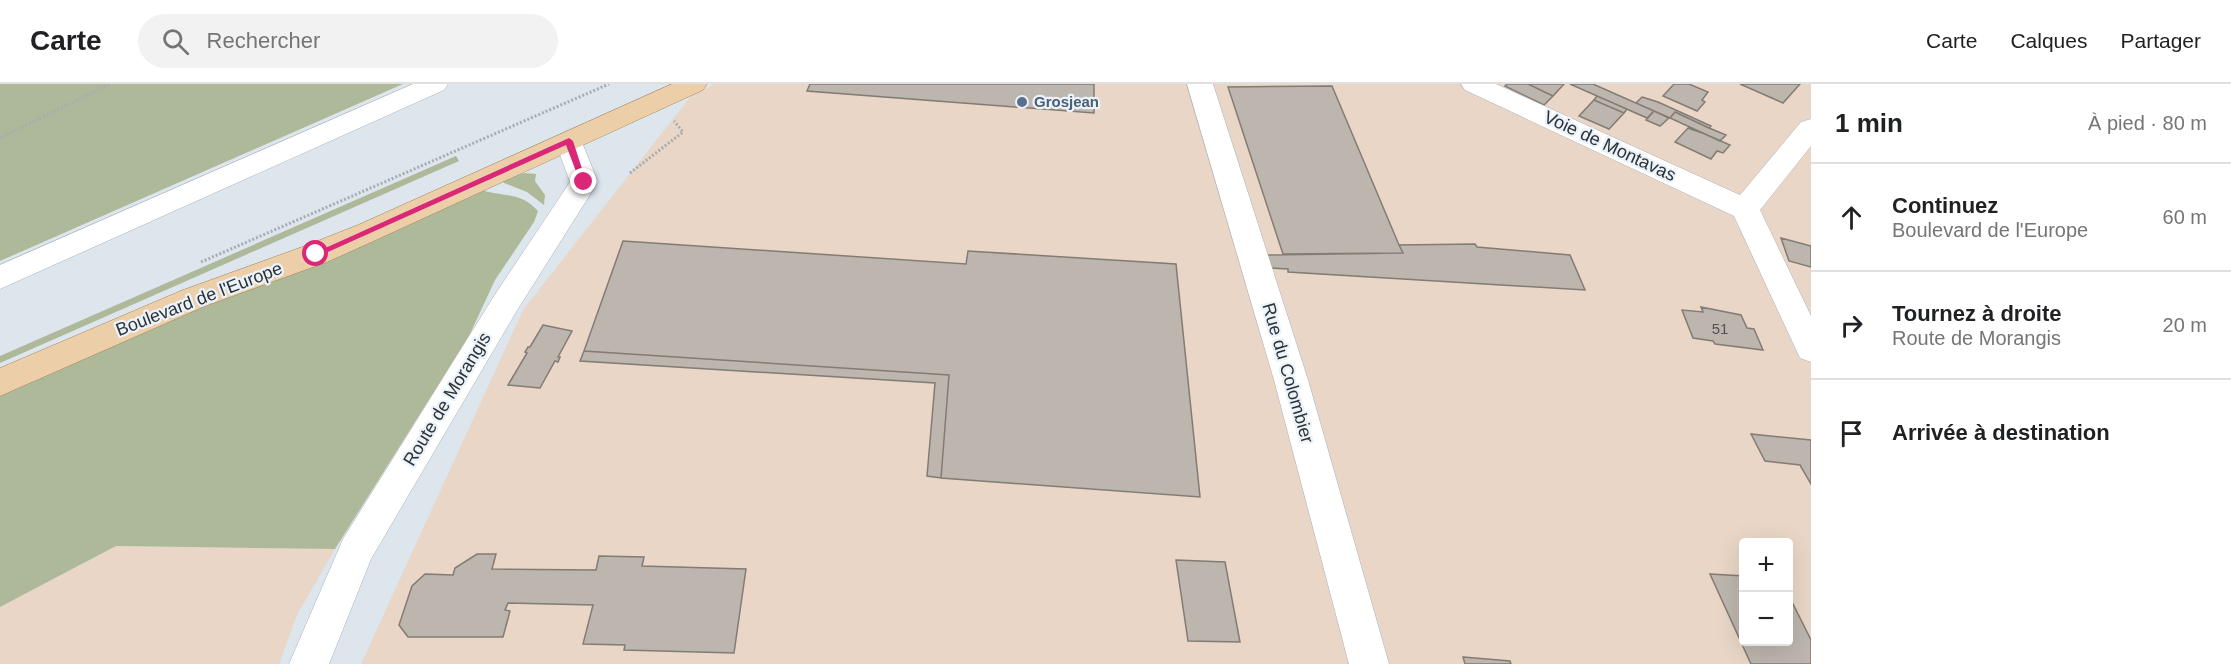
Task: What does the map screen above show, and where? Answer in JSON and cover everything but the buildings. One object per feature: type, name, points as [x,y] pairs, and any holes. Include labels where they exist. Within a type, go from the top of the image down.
[{"type":"main road","name":"Boulevard de l'Europe","points":[[0,369],[507,146],[642,84]]},
{"type":"main road","points":[[507,146],[565,135],[658,84]]},
{"type":"main road","name":"Boulevard de l'Europe","points":[[0,383],[194,298],[316,254],[368,232],[565,135],[694,84]]},
{"type":"street","points":[[0,278],[435,84]]},
{"type":"street","name":"Rue du Colombier","points":[[1200,84],[1291,380],[1369,664]]},
{"type":"street","name":"Voie de Montavas","points":[[1474,84],[1745,209]]},
{"type":"street","points":[[1811,128],[1745,209],[1811,349]]},
{"type":"street","name":"Route de Morangis","points":[[309,664],[356,551],[505,304],[584,182],[565,135]]},
{"type":"path","points":[[0,138],[110,84]]},
{"type":"path","points":[[196,264],[609,84]]},
{"type":"shaded area","points":[[714,84],[1811,84],[1811,664],[361,664],[523,310],[691,96]]},
{"type":"shaded area","points":[[116,546],[335,549],[297,615],[279,664],[0,664],[0,607]]},
{"type":"green space","points":[[0,84],[403,84],[0,261]]},
{"type":"green space","points":[[456,156],[459,161],[0,363],[0,356]]},
{"type":"green space","points":[[525,173],[536,174],[535,181],[545,195],[544,205],[527,192],[504,183],[501,179]]},
{"type":"green space","points":[[479,189],[517,197],[531,204],[538,211],[534,222],[495,280],[469,336],[335,549],[116,546],[0,607],[0,390]]},
{"type":"place","name":"Grosjean","points":[[1022,102]]},
{"type":"route","points":[[316,254],[569,141],[584,182]]}]
